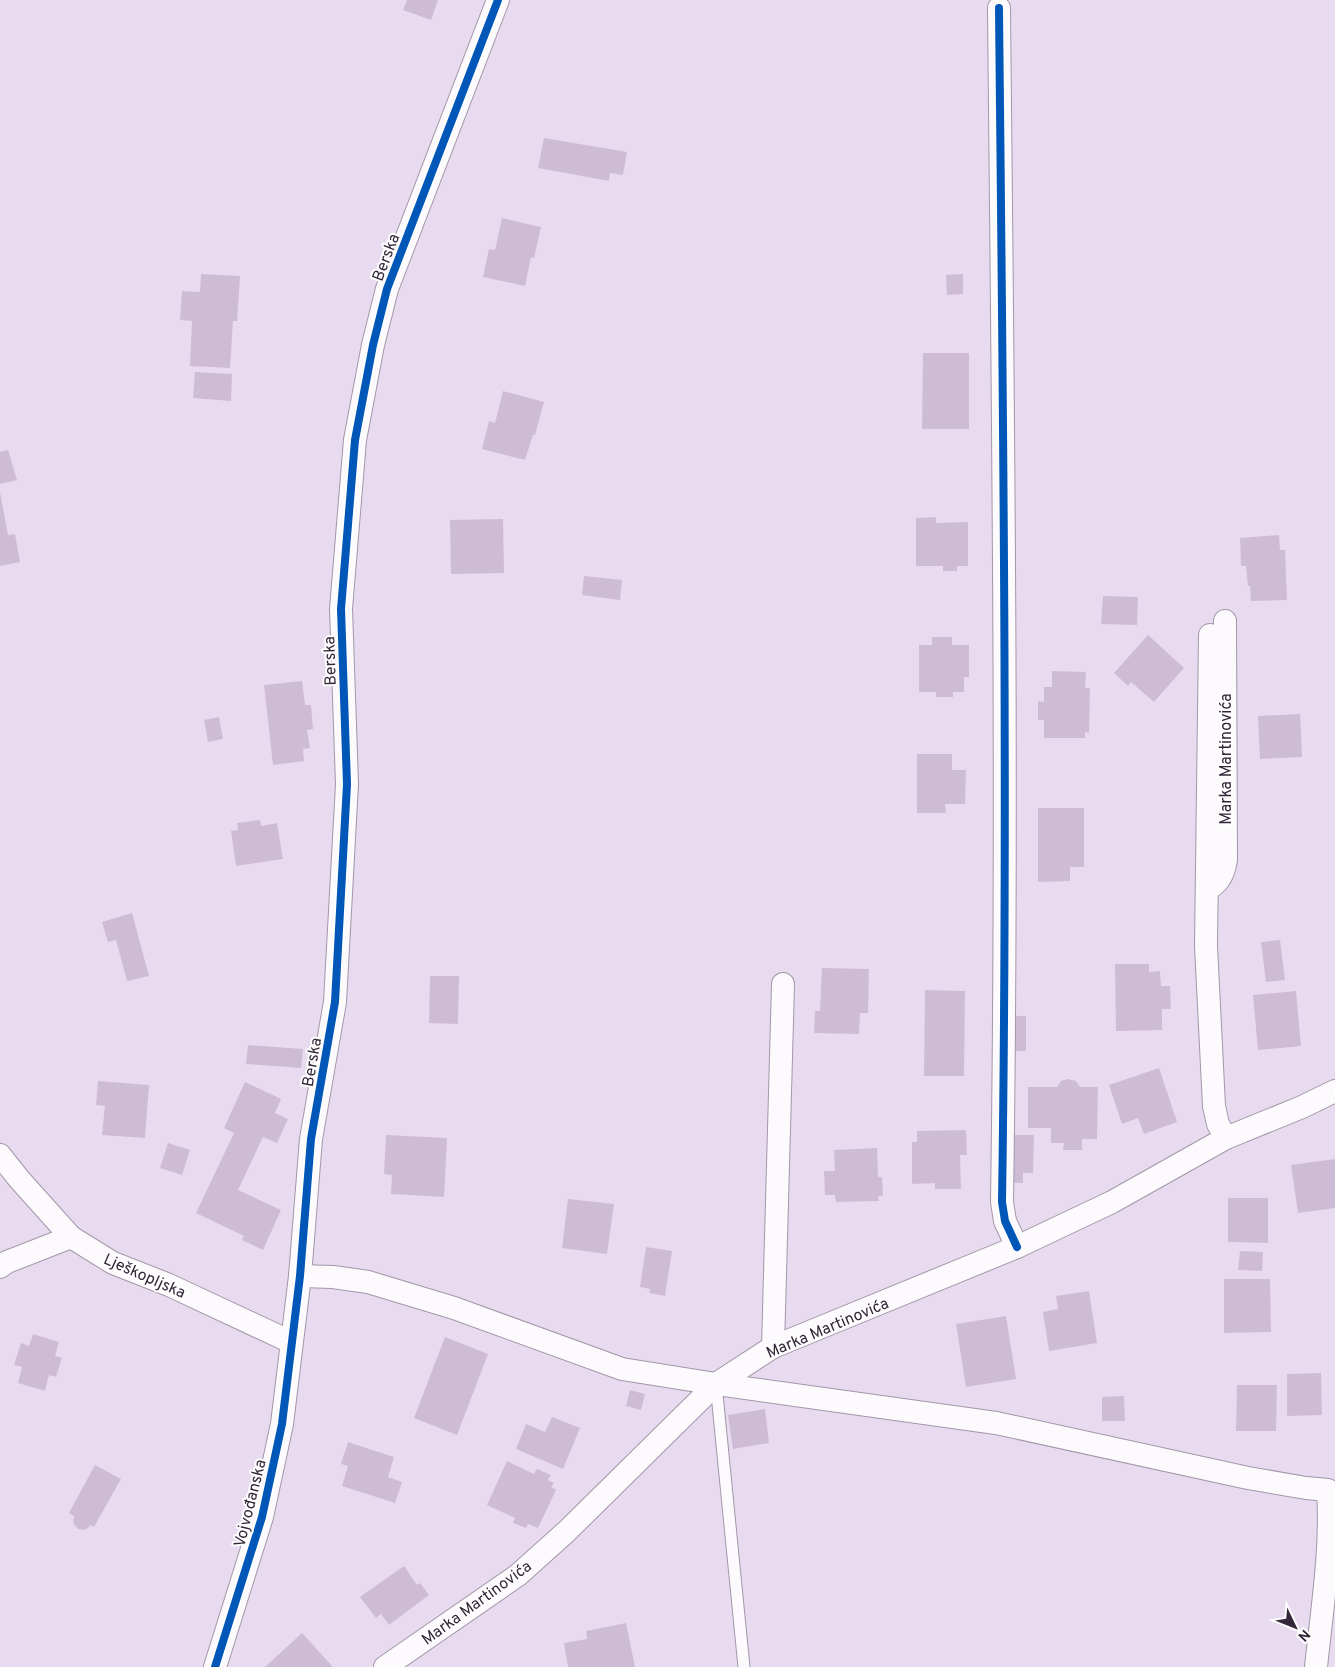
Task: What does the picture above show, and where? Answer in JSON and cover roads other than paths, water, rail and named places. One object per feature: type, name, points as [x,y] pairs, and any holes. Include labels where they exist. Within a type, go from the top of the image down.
[{"type":"street","name":"Berska","points":[[291,1342],[300,1276],[312,1139],[336,992],[347,784],[341,608],[356,440],[372,345],[387,288],[498,0]]},
{"type":"street","points":[[999,8],[1006,733],[1002,1202],[1007,1226],[1017,1248]]},
{"type":"street","name":"Marka Martinovića","points":[[1218,628],[1206,946],[1214,1106],[1218,1124],[1226,1138]]},
{"type":"street","points":[[773,1347],[783,984]]},
{"type":"street","name":"Marka Martinovića","points":[[385,1667],[518,1575],[567,1531],[716,1384],[773,1347],[1017,1248],[1112,1202],[1226,1138],[1302,1107],[1335,1091]]},
{"type":"street","name":"Lješkopljska","points":[[0,1155],[71,1237],[113,1264],[169,1285],[291,1342]]},
{"type":"street","points":[[0,1267],[7,1262],[71,1237]]},
{"type":"street","points":[[300,1276],[333,1277],[368,1282],[454,1308],[622,1369],[996,1423],[1248,1478],[1306,1488],[1332,1490],[1316,1667]]},
{"type":"street","name":"Vojvođanska","points":[[214,1667],[262,1517],[282,1424],[291,1342]]},
{"type":"lane","points":[[716,1384],[744,1667]]}]
